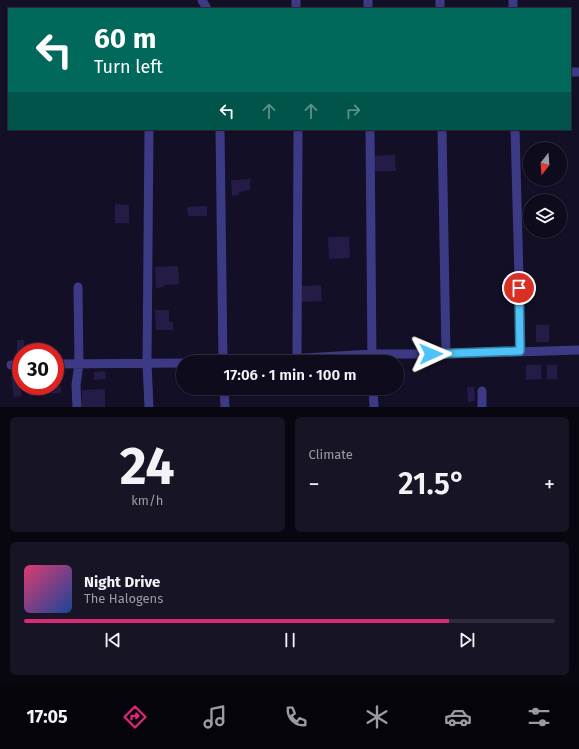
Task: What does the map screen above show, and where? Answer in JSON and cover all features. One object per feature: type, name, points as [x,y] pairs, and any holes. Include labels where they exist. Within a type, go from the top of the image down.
[{"type":"street","points":[[149,130],[149,407]]},
{"type":"street","points":[[220,130],[223,355]]},
{"type":"street","points":[[297,355],[298,130]]},
{"type":"street","points":[[370,130],[372,355]]},
{"type":"street","points":[[442,130],[446,354]]},
{"type":"street","points":[[515,130],[520,351]]},
{"type":"street","points":[[77,407],[76,385],[79,364],[78,287]]},
{"type":"street","points":[[404,356],[579,350]]},
{"type":"street","points":[[64,364],[176,363]]},
{"type":"street","points":[[482,391],[482,407]]},
{"type":"street","points":[[224,395],[224,407]]},
{"type":"street","points":[[373,395],[374,407]]},
{"type":"building","points":[[395,155],[396,171],[371,171],[370,156]]},
{"type":"building","points":[[250,179],[250,190],[239,192],[239,195],[232,196],[231,180]]},
{"type":"building","points":[[115,204],[129,205],[129,223],[115,223]]},
{"type":"building","points":[[207,206],[207,216],[188,216],[187,207]]},
{"type":"building","points":[[328,237],[349,237],[350,258],[329,259]]},
{"type":"building","points":[[178,266],[179,284],[164,285],[164,287],[156,288],[155,267]]},
{"type":"building","points":[[321,285],[322,301],[300,302],[299,286]]},
{"type":"building","points":[[155,310],[169,310],[169,322],[173,322],[173,330],[156,330]]},
{"type":"building","points":[[536,325],[549,325],[549,342],[536,342]]},
{"type":"building","points":[[17,340],[24,340],[24,343],[17,343]]},
{"type":"building","points":[[526,365],[541,365],[542,379],[526,380]]},
{"type":"building","points":[[547,365],[557,365],[557,379],[547,379]]},
{"type":"building","points":[[105,371],[106,379],[94,380],[94,372]]},
{"type":"building","points":[[467,387],[474,387],[475,401],[468,402]]},
{"type":"building","points":[[105,389],[105,407],[82,407],[82,390]]},
{"type":"building","points":[[14,395],[22,396],[14,397]]},
{"type":"route","points":[[431,354],[520,351],[519,288]]}]
